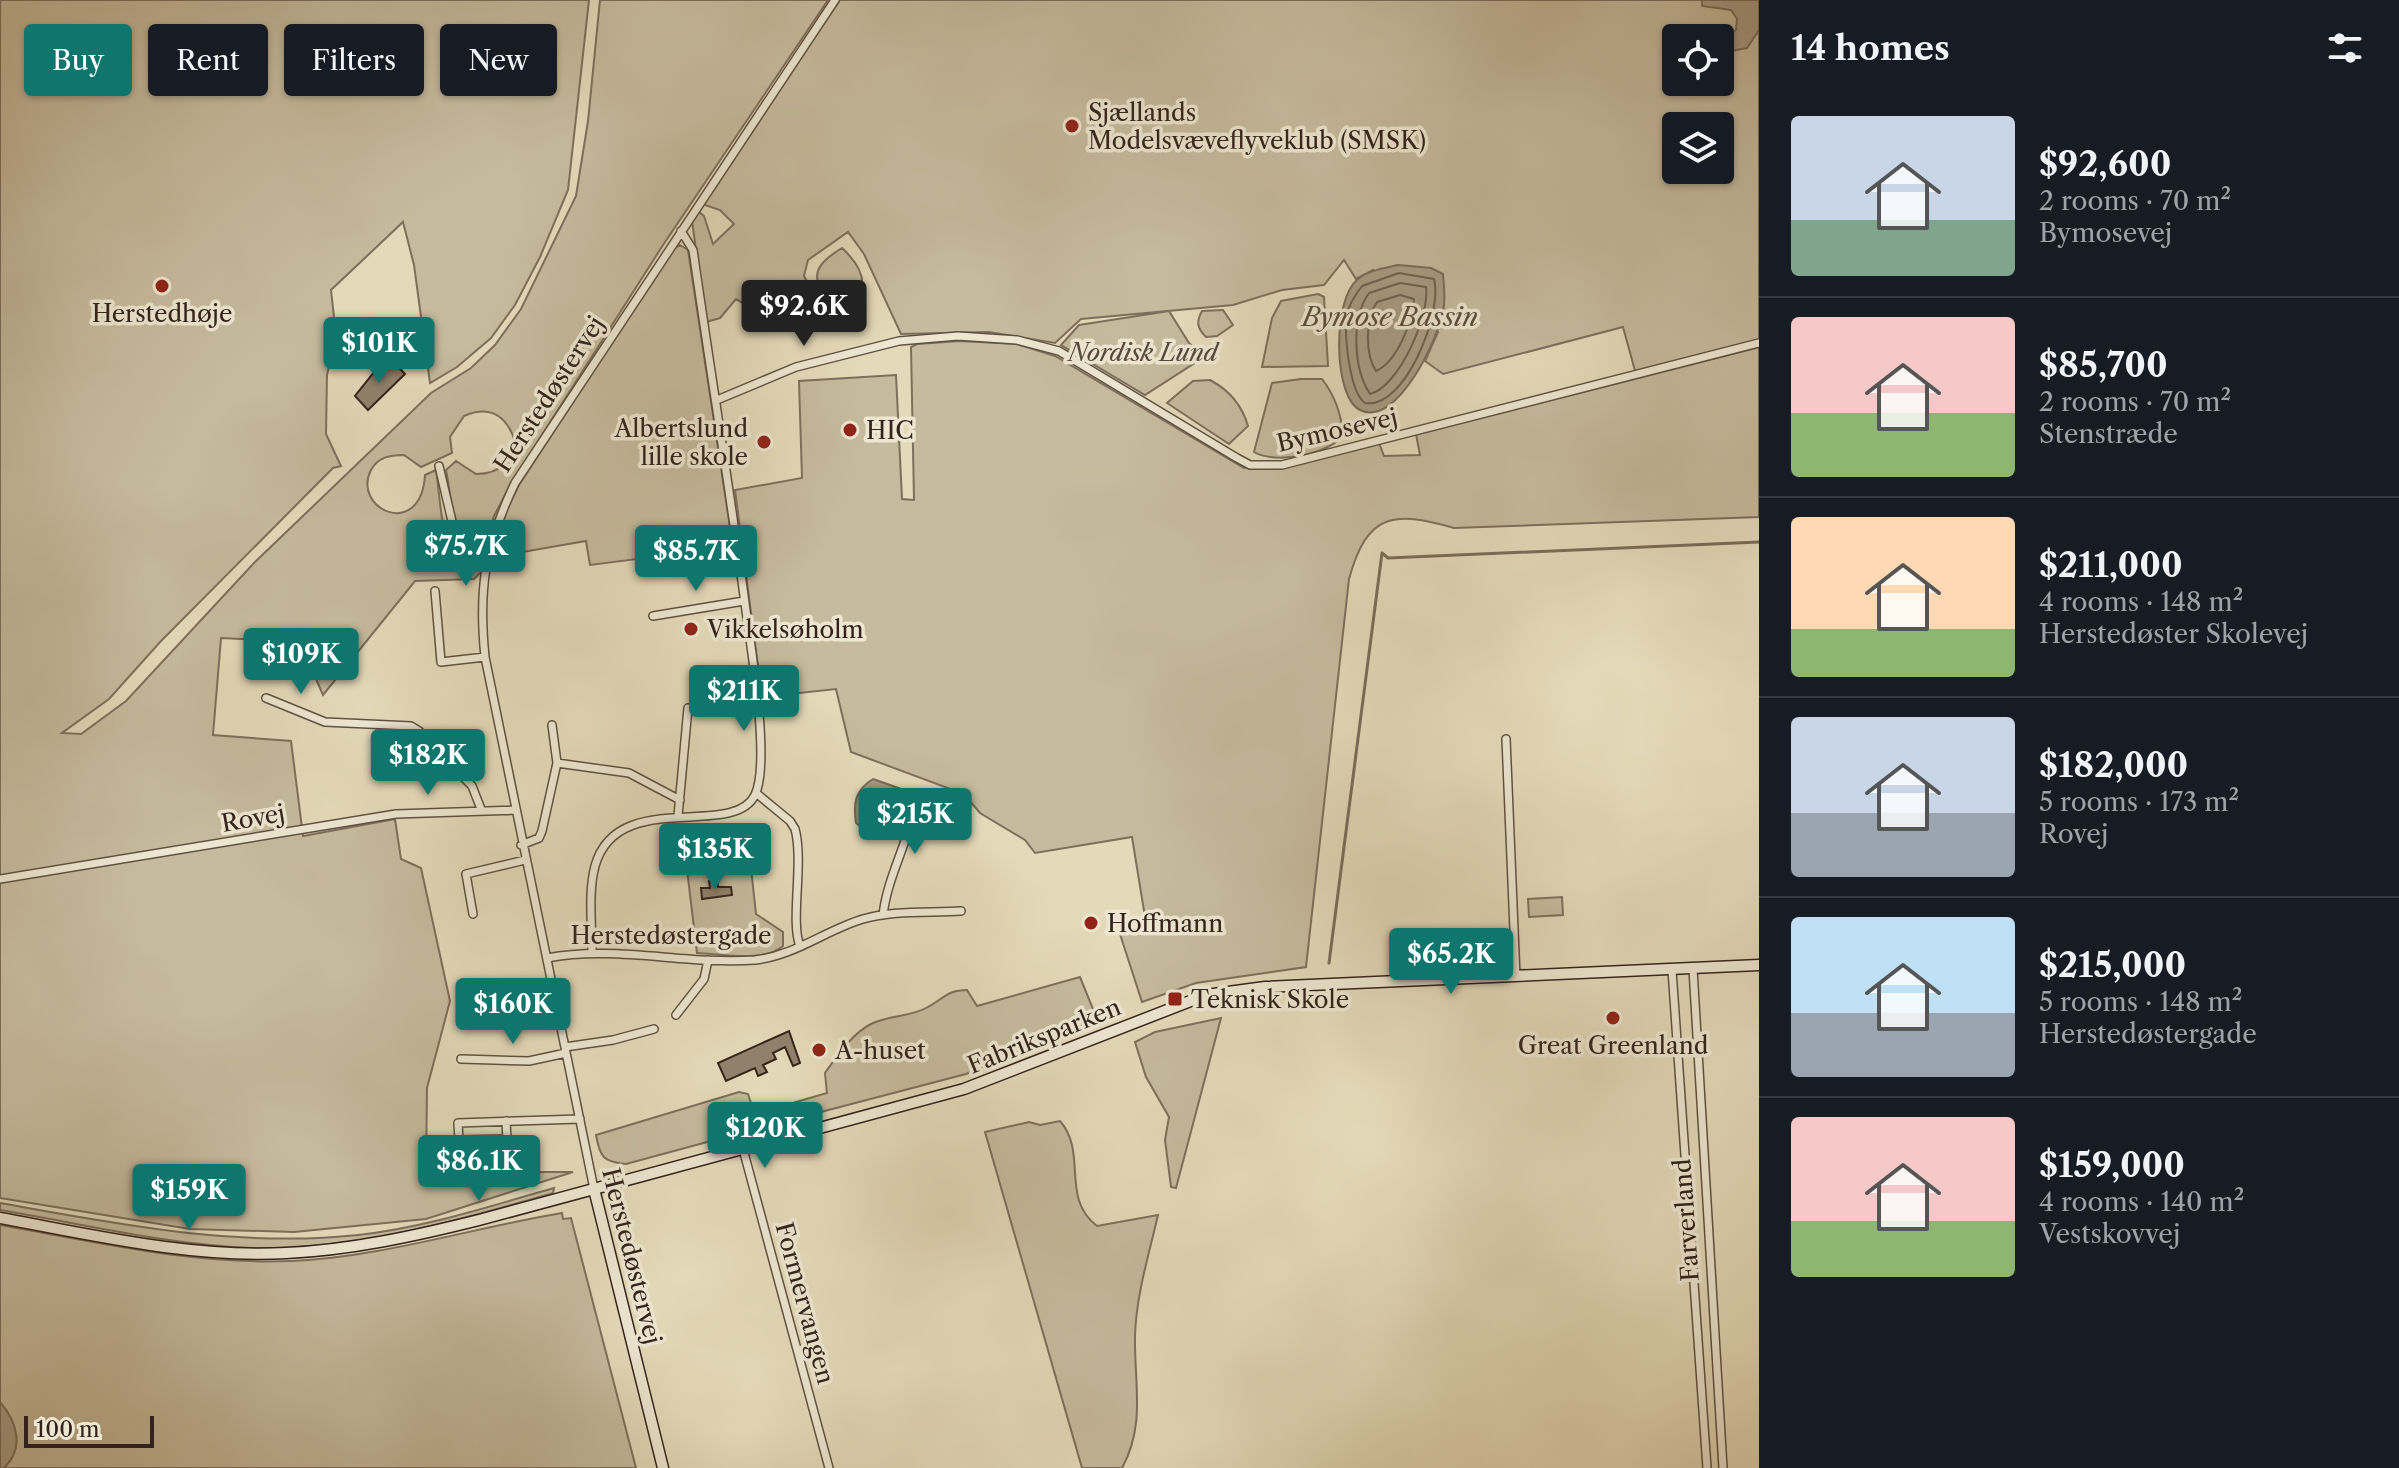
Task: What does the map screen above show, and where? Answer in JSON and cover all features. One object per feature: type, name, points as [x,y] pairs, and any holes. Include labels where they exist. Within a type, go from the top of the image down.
[{"type":"street","name":"Herstedøstervej","points":[[663,1468],[594,1189],[521,845],[485,657],[482,624],[484,568],[497,520],[515,483],[835,0]]},
{"type":"street","points":[[592,951],[593,877],[600,853],[628,827],[678,816],[736,811],[756,793],[759,723],[744,601],[693,250],[681,231]]},
{"type":"street","name":"Bymosevej","points":[[717,400],[796,367],[899,341],[958,336],[1017,340],[1059,351],[1237,458],[1264,466],[1282,465],[1759,343]]},
{"type":"street","points":[[439,466],[459,551],[484,568]]},
{"type":"street","points":[[435,591],[441,662],[485,657]]},
{"type":"street","points":[[653,616],[744,601]]},
{"type":"street","points":[[266,698],[325,722],[411,726],[472,786],[481,809]]},
{"type":"street","points":[[678,816],[688,708]]},
{"type":"street","points":[[521,845],[539,838],[557,763],[552,725]]},
{"type":"street","points":[[1506,739],[1516,977]]},
{"type":"street","points":[[557,763],[629,773],[680,800]]},
{"type":"street","points":[[756,793],[790,821],[795,829],[800,946]]},
{"type":"street","points":[[883,915],[890,874],[909,832],[916,793]]},
{"type":"street","name":"Rovej","points":[[0,879],[403,813],[515,810]]},
{"type":"street","points":[[473,914],[466,874],[525,860]]},
{"type":"street","name":"Herstedøstergade","points":[[547,958],[592,951],[708,960],[755,960],[781,955],[850,923],[883,915],[961,911]]},
{"type":"street","points":[[676,1015],[704,979],[708,960]]},
{"type":"street","name":"Fabriksparken","points":[[0,1218],[188,1249],[283,1253],[411,1237],[964,1089],[1206,995],[1265,987],[1759,965]]},
{"type":"street","name":"Farverland","points":[[1693,969],[1723,1468]]},
{"type":"street","name":"Farverland","points":[[1672,970],[1707,1468]]},
{"type":"street","points":[[461,1059],[529,1061],[654,1029]]},
{"type":"street","points":[[1682,1109],[1700,1108]]},
{"type":"street","points":[[507,1139],[459,1140],[458,1123],[580,1119]]},
{"type":"street","points":[[506,1121],[508,1158]]},
{"type":"street","name":"Formervangen","points":[[743,1149],[829,1468]]},
{"type":"street","points":[[1692,1251],[1708,1249]]},
{"type":"street","points":[[1695,1281],[1710,1280]]},
{"type":"street","points":[[1699,1357],[1716,1356]]},
{"type":"green space","points":[[0,0],[589,0],[568,190],[540,257],[515,305],[491,338],[457,367],[430,383],[414,265],[403,222],[331,290],[336,335],[327,375],[326,434],[341,466],[333,468],[161,641],[109,699],[62,733],[81,734],[126,701],[254,563],[431,393],[471,368],[495,345],[521,309],[576,196],[588,121],[600,0],[828,0],[663,245],[512,482],[494,516],[481,560],[471,554],[459,534],[446,470],[456,461],[476,474],[492,471],[504,464],[511,452],[513,436],[500,417],[487,412],[464,416],[450,437],[452,453],[421,467],[399,455],[381,460],[371,470],[367,484],[370,497],[389,512],[401,513],[412,508],[421,495],[425,475],[436,470],[449,542],[456,553],[481,572],[474,579],[415,581],[323,695],[300,642],[221,638],[213,735],[291,741],[303,836],[395,819],[401,859],[421,868],[450,1001],[427,1088],[426,1172],[573,1172],[426,1219],[294,1232],[190,1229],[0,1198]]},
{"type":"green space","points":[[840,0],[1759,0],[1759,517],[1454,528],[1414,519],[1398,519],[1385,522],[1374,530],[1364,541],[1349,579],[1306,967],[1196,983],[1142,1002],[1119,931],[1146,923],[1132,837],[1035,853],[1025,840],[980,813],[964,794],[851,752],[836,689],[762,697],[735,490],[802,478],[799,381],[896,375],[902,499],[914,500],[911,347],[917,344],[960,341],[1017,344],[1055,356],[1244,468],[1379,443],[1384,456],[1420,455],[1416,434],[1637,378],[1623,327],[1443,374],[1425,361],[1438,332],[1373,270],[1356,279],[1344,260],[1324,285],[1282,290],[1233,305],[1081,319],[1055,343],[989,332],[901,334],[864,254],[848,232],[808,260],[804,276],[816,297],[817,309],[806,315],[765,317],[736,299],[720,318],[706,322],[692,221],[698,211],[704,216],[713,244],[734,224],[720,210],[702,204]]},
{"type":"green space","points":[[680,245],[688,250],[733,547],[590,565],[586,541],[494,557],[500,523],[519,485],[672,250]]},
{"type":"green space","points":[[842,248],[859,269],[861,294],[843,299],[826,298],[817,275],[827,258]]},
{"type":"green space","name":"Nordisk Lund","points":[[1318,294],[1324,297],[1328,366],[1262,367],[1272,318],[1281,301]]},
{"type":"green space","name":"Nordisk Lund","points":[[1223,310],[1233,325],[1217,336],[1206,337],[1198,325],[1202,311]]},
{"type":"green space","name":"Nordisk Lund","points":[[1169,311],[1189,343],[1204,357],[1145,395],[1061,345],[1079,325]]},
{"type":"green space","name":"Nordisk Lund","points":[[1322,379],[1337,406],[1344,435],[1327,448],[1302,456],[1275,458],[1254,452],[1272,383]]},
{"type":"green space","name":"Nordisk Lund","points":[[1210,380],[1234,399],[1248,426],[1229,444],[1167,403],[1193,381]]},
{"type":"green space","points":[[750,859],[756,914],[783,932],[783,946],[753,956],[697,953],[686,861]]},
{"type":"green space","points":[[1562,897],[1563,915],[1529,917],[1528,899]]},
{"type":"green space","points":[[1080,977],[1097,1019],[966,1074],[775,1124],[772,1109],[827,1093],[825,1073],[852,1038],[873,1023],[921,1010],[955,991],[967,990],[977,1006]]},
{"type":"green space","points":[[1221,1018],[1176,1188],[1171,1187],[1165,1140],[1169,1117],[1146,1077],[1135,1042],[1155,1032]]},
{"type":"green space","points":[[739,1092],[748,1094],[759,1128],[626,1164],[607,1160],[599,1149],[596,1135]]},
{"type":"green space","points":[[1060,1121],[1072,1147],[1080,1202],[1086,1215],[1097,1226],[1158,1215],[1136,1321],[1137,1403],[1134,1435],[1122,1468],[1082,1468],[985,1132],[1029,1122],[1040,1125]]},
{"type":"green space","points":[[554,1188],[553,1193],[405,1232],[292,1247],[254,1248],[190,1243],[0,1210],[0,1203],[178,1232],[313,1238],[407,1227]]},
{"type":"green space","points":[[562,1213],[563,1219],[571,1218],[636,1468],[0,1468],[0,1225],[181,1256],[291,1261],[394,1248]]},
{"type":"water","points":[[1702,0],[1759,0],[1759,30],[1747,48],[1734,50],[1737,19],[1731,10],[1702,6]]},
{"type":"water","name":"Bymose Bassin","points":[[1398,265],[1431,268],[1443,274],[1445,297],[1440,324],[1414,378],[1401,394],[1388,406],[1374,412],[1360,410],[1351,401],[1341,368],[1340,326],[1344,306],[1358,279],[1372,271]]},
{"type":"water","points":[[873,779],[904,790],[899,825],[885,837],[869,833],[856,823],[857,798],[862,788]]},
{"type":"water","points":[[0,1402],[11,1418],[16,1435],[15,1452],[4,1468],[0,1468]]},
{"type":"building","points":[[393,361],[405,374],[368,410],[355,396],[375,371],[379,374]]},
{"type":"building","points":[[717,880],[718,887],[731,887],[732,895],[702,899],[701,888],[710,888],[709,881]]},
{"type":"building","points":[[789,1031],[800,1063],[793,1066],[785,1047],[773,1053],[776,1059],[763,1065],[767,1072],[758,1076],[755,1068],[726,1081],[718,1063]]},
{"type":"waterway","points":[[1329,963],[1382,553],[1388,558],[1759,542]]},
{"type":"place","name":"Sjællands Modelsvæveflyveklub (SMSK)","points":[[1072,126]]},
{"type":"place","name":"Herstedhøje","points":[[162,286]]},
{"type":"place","name":"HIC","points":[[850,430]]},
{"type":"place","name":"Albertslund lille skole","points":[[764,442]]},
{"type":"place","name":"Vikkelsøholm","points":[[691,629]]},
{"type":"place","name":"Hoffmann","points":[[1091,923]]},
{"type":"place","name":"Teknisk Skole","points":[[1175,999]]},
{"type":"place","name":"Great Greenland","points":[[1613,1018]]},
{"type":"place","name":"A-huset","points":[[819,1050]]}]
